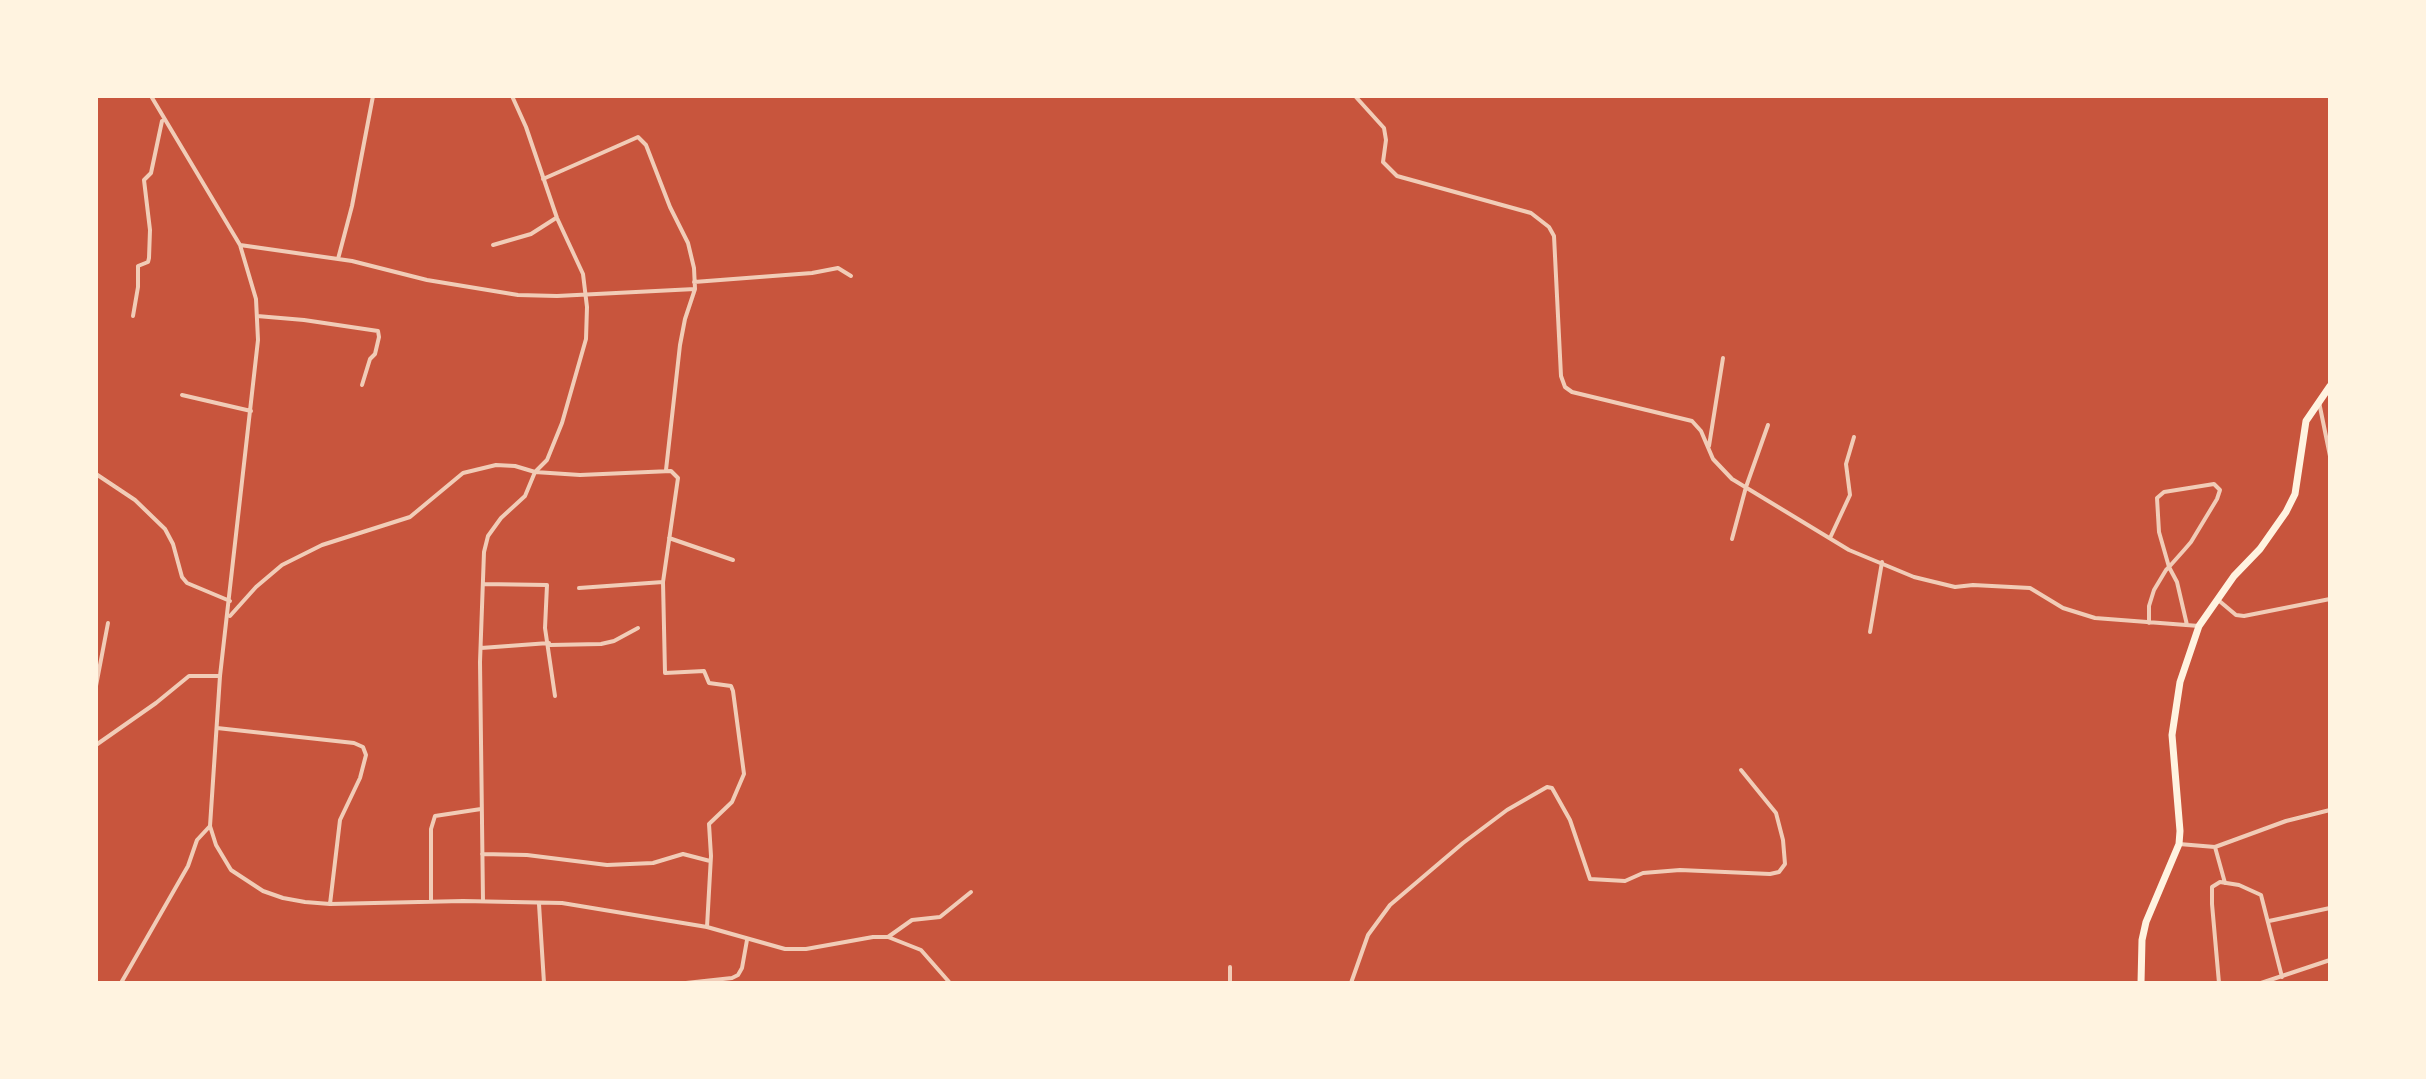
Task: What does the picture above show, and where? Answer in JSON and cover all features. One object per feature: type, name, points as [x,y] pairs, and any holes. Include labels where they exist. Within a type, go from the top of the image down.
[{"type":"highway","points":[[2141,983],[2142,940],[2146,922],[2179,844],[2172,735],[2180,682],[2199,626],[2286,512],[2295,494],[2306,421],[2330,386]]},
{"type":"street","points":[[151,96],[240,245],[252,280],[257,316],[258,340],[251,411],[220,676],[210,826],[216,845],[231,870],[245,881],[283,898],[330,904],[431,901],[562,903],[707,927],[785,949],[806,949],[888,937],[921,950],[950,983]]},
{"type":"street","points":[[338,259],[352,206],[373,96]]},
{"type":"street","points":[[483,901],[481,648],[484,552],[488,536],[501,518],[525,496],[535,472],[547,460],[562,423],[588,322],[583,274],[557,218],[526,127],[512,96]]},
{"type":"street","points":[[1355,96],[1384,128],[1383,162],[1397,176],[1531,213],[1549,227],[1554,236],[1561,376],[1565,387],[1572,392],[1685,418],[1701,431],[1720,468],[1746,487],[1849,550],[1934,583],[1955,587],[2030,588],[2075,614],[2199,626]]},
{"type":"street","points":[[133,316],[138,266],[149,258],[150,230],[144,180],[151,173],[163,118]]},
{"type":"street","points":[[543,179],[633,137],[644,140],[670,207],[688,243],[695,289],[680,345],[666,471]]},
{"type":"street","points":[[493,245],[531,234],[557,218]]},
{"type":"street","points":[[240,245],[338,259],[427,280],[518,295],[695,289]]},
{"type":"street","points":[[694,282],[812,273],[838,268],[851,276]]},
{"type":"street","points":[[257,316],[376,330],[379,337],[362,385]]},
{"type":"street","points":[[1709,449],[1723,358]]},
{"type":"street","points":[[182,395],[251,411]]},
{"type":"street","points":[[2318,400],[2330,456]]},
{"type":"street","points":[[1732,539],[1768,425]]},
{"type":"street","points":[[1830,538],[1850,495],[1846,468],[1854,437]]},
{"type":"street","points":[[228,618],[256,587],[282,565],[322,545],[410,517],[463,473],[496,465],[580,475],[675,473],[678,478],[663,582],[665,673],[704,671],[709,683],[731,686],[744,774],[732,802],[709,824],[707,927]]},
{"type":"street","points":[[96,474],[135,500],[165,529],[187,583],[230,601]]},
{"type":"street","points":[[2149,623],[2151,598],[2169,567],[2197,533],[2220,493],[2218,486],[2210,484],[2164,492],[2158,496],[2157,521],[2169,567],[2177,582],[2187,625]]},
{"type":"street","points":[[669,538],[733,560]]},
{"type":"street","points":[[1870,632],[1882,562]]},
{"type":"street","points":[[579,588],[663,582]]},
{"type":"street","points":[[483,584],[547,585],[545,628],[555,696]]},
{"type":"street","points":[[2217,599],[2236,615],[2244,616],[2330,599]]},
{"type":"street","points":[[96,686],[108,623]]},
{"type":"street","points":[[481,648],[601,644],[614,641],[638,628]]},
{"type":"street","points":[[96,745],[189,676],[220,676]]},
{"type":"street","points":[[217,728],[354,743],[363,747],[366,755],[360,778],[340,820],[330,904]]},
{"type":"street","points":[[1351,983],[1368,935],[1390,905],[1463,843],[1507,810],[1547,787],[1552,788],[1570,820],[1590,879],[1625,881],[1643,873],[1680,870],[1779,872],[1784,867],[1784,852],[1776,813],[1741,770]]},
{"type":"street","points":[[431,901],[433,820],[438,814],[481,809]]},
{"type":"street","points":[[2179,844],[2215,847],[2286,821],[2330,810]]},
{"type":"street","points":[[121,983],[188,866],[197,840],[210,826]]},
{"type":"street","points":[[2215,847],[2225,883]]},
{"type":"street","points":[[482,854],[527,855],[607,865],[653,863],[683,854],[710,861]]},
{"type":"street","points":[[2219,983],[2212,887],[2225,883],[2247,887],[2261,895],[2282,977]]},
{"type":"street","points":[[888,937],[912,920],[940,917],[971,892]]},
{"type":"street","points":[[539,904],[544,983]]},
{"type":"street","points":[[2269,921],[2330,908]]},
{"type":"street","points":[[686,983],[738,975],[747,940]]},
{"type":"street","points":[[2261,983],[2330,960]]},
{"type":"street","points":[[1230,967],[1230,983]]}]
